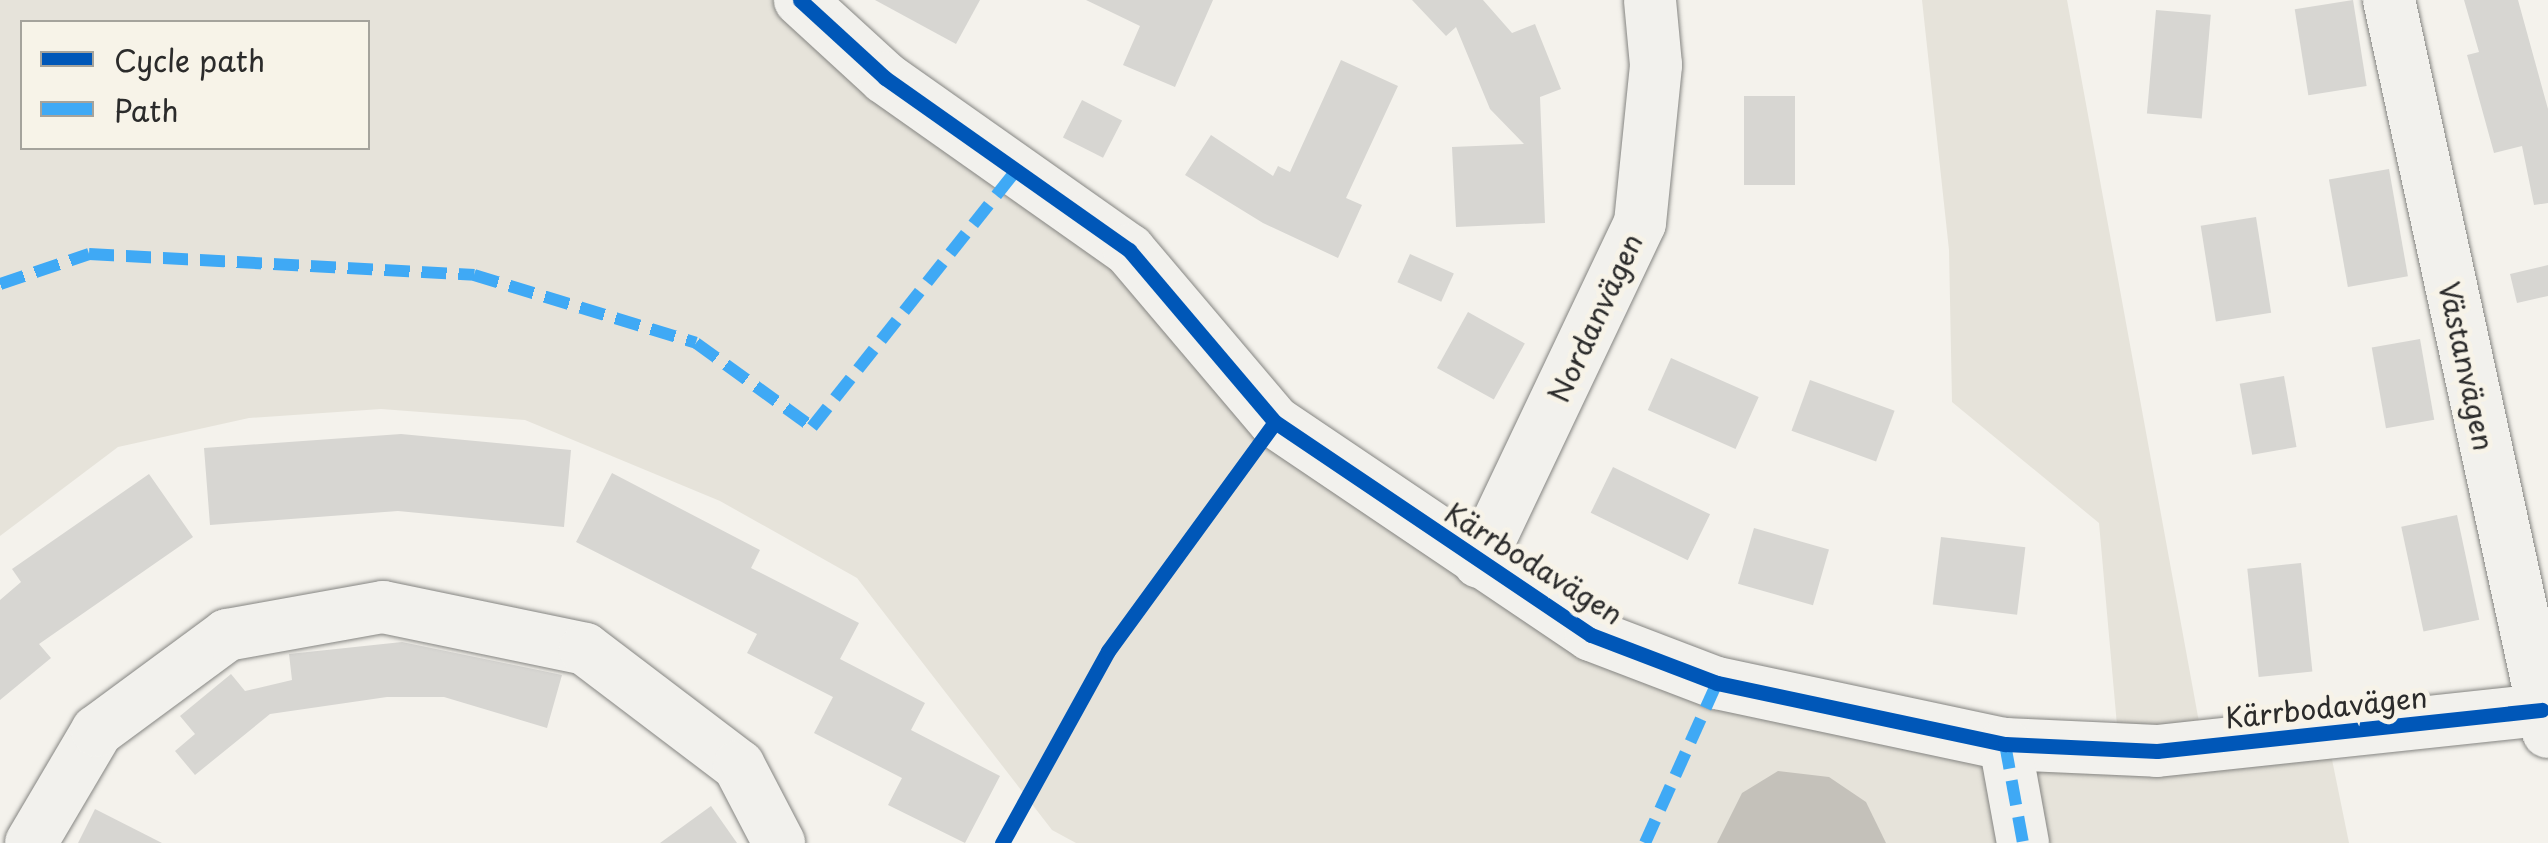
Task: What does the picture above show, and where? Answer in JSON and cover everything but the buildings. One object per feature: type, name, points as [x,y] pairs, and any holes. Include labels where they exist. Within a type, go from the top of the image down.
[{"type":"street","name":"Kärrbodavägen","points":[[800,0],[885,78],[1129,250],[1275,422],[1591,636],[1717,683],[2005,744],[2157,751],[2545,721]]},
{"type":"street","name":"Nordanvägen","points":[[1480,562],[1640,223],[1656,65],[1650,0]]},
{"type":"street","name":"Västanvägen","points":[[2389,0],[2545,721]]},
{"type":"street","points":[[31,843],[97,731],[227,635],[383,607],[585,650],[739,766],[779,843]]},
{"type":"street","points":[[2005,744],[2024,843]]},
{"type":"shaded area","points":[[0,0],[800,0],[1017,169],[1275,422],[1591,635],[2119,748],[2099,523],[1952,402],[1949,250],[1922,0],[2067,0],[2203,744],[2326,730],[2349,843],[1076,843],[1052,830],[857,578],[720,501],[525,420],[381,409],[249,418],[118,447],[0,536]]},
{"type":"shaded area","points":[[1778,771],[1829,777],[1866,802],[1886,843],[1717,843],[1742,793]]},
{"type":"marked path","points":[[0,284],[89,254],[474,275],[696,343],[812,427],[1017,169]]},
{"type":"marked path","points":[[1645,843],[1717,683]]},
{"type":"marked path","points":[[2005,744],[2023,843]]},
{"type":"cycle path","points":[[800,0],[885,78],[1129,250],[1275,422],[1591,635],[1717,683],[2005,744],[2157,751],[2542,710]]},
{"type":"cycle path","points":[[1002,843],[1108,651],[1275,422]]}]
